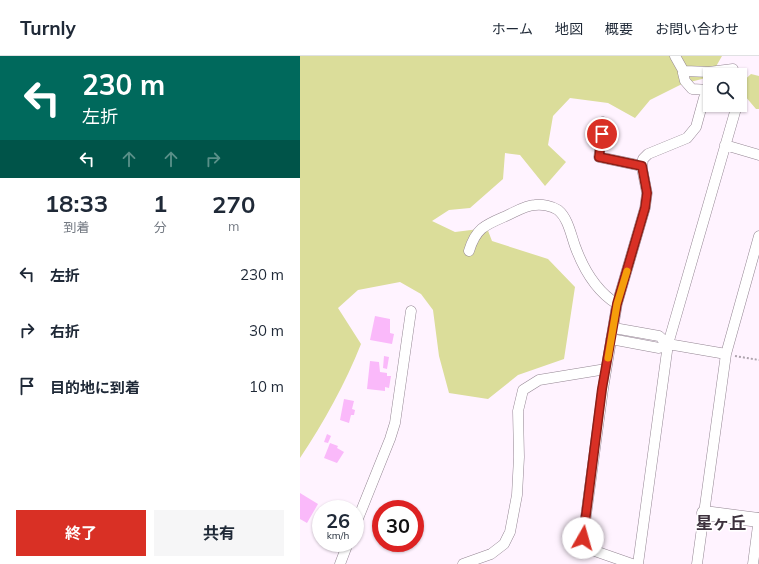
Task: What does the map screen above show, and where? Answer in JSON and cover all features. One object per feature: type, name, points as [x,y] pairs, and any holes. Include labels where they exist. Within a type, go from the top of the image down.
[{"type":"street","points":[[675,56],[684,72],[682,77],[692,89],[703,90]]},
{"type":"street","points":[[684,72],[703,72]]},
{"type":"street","points":[[632,564],[592,550],[585,546],[583,538],[606,369],[617,304],[645,208],[647,193],[642,166],[643,159],[648,154],[687,138],[696,127],[703,102]]},
{"type":"street","points":[[638,564],[668,344],[735,112]]},
{"type":"street","points":[[603,122],[599,157],[642,166]]},
{"type":"street","points":[[725,145],[759,155]]},
{"type":"street","points":[[469,251],[474,236],[482,228],[533,205],[551,207],[559,211],[566,221],[582,263],[597,287],[617,304]]},
{"type":"street","points":[[697,564],[726,354],[759,236]]},
{"type":"street","points":[[364,504],[390,439],[394,423],[410,311]]},
{"type":"street","points":[[614,328],[660,336],[668,344],[726,354]]},
{"type":"street","points":[[611,340],[660,348],[668,344]]},
{"type":"street","points":[[463,564],[491,554],[504,544],[510,532],[517,495],[518,411],[523,390],[539,380],[606,369]]},
{"type":"street","points":[[704,512],[759,520],[753,564]]},
{"type":"street","points":[[340,564],[345,552]]},
{"type":"path","points":[[726,354],[759,360]]},
{"type":"green space","points":[[300,56],[722,56],[715,68],[703,68],[703,79],[682,84],[650,100],[635,118],[608,103],[570,98],[553,116],[548,145],[566,162],[545,186],[520,155],[505,153],[503,179],[470,208],[449,210],[432,221],[455,232],[487,228],[492,241],[548,259],[575,287],[564,359],[518,375],[488,399],[449,393],[439,356],[433,310],[421,294],[400,282],[358,290],[338,308],[361,344],[334,402],[300,458]]},
{"type":"green space","points":[[751,74],[759,76],[759,109],[756,109],[747,98],[747,78]]},
{"type":"building","points":[[375,316],[390,319],[390,333],[394,334],[392,344],[370,340]]},
{"type":"building","points":[[384,356],[389,357],[387,369],[383,368]]},
{"type":"building","points":[[370,361],[379,362],[380,372],[387,373],[387,376],[391,376],[389,388],[385,387],[385,391],[367,389]]},
{"type":"building","points":[[344,399],[354,401],[352,409],[355,410],[354,415],[351,415],[349,423],[340,420]]},
{"type":"building","points":[[327,434],[331,436],[328,443],[324,442]]},
{"type":"building","points":[[330,443],[338,446],[337,448],[344,452],[337,463],[324,458]]},
{"type":"building","points":[[300,493],[312,500],[312,514],[307,523],[300,519]]},
{"type":"slow traffic","points":[[608,358],[617,304],[627,271]]},
{"type":"district","name":"星ヶ丘","points":[[721,523]]},
{"type":"route","points":[[583,538],[602,389],[614,328],[617,304],[645,208],[647,193],[642,166],[599,157],[602,134]]}]
